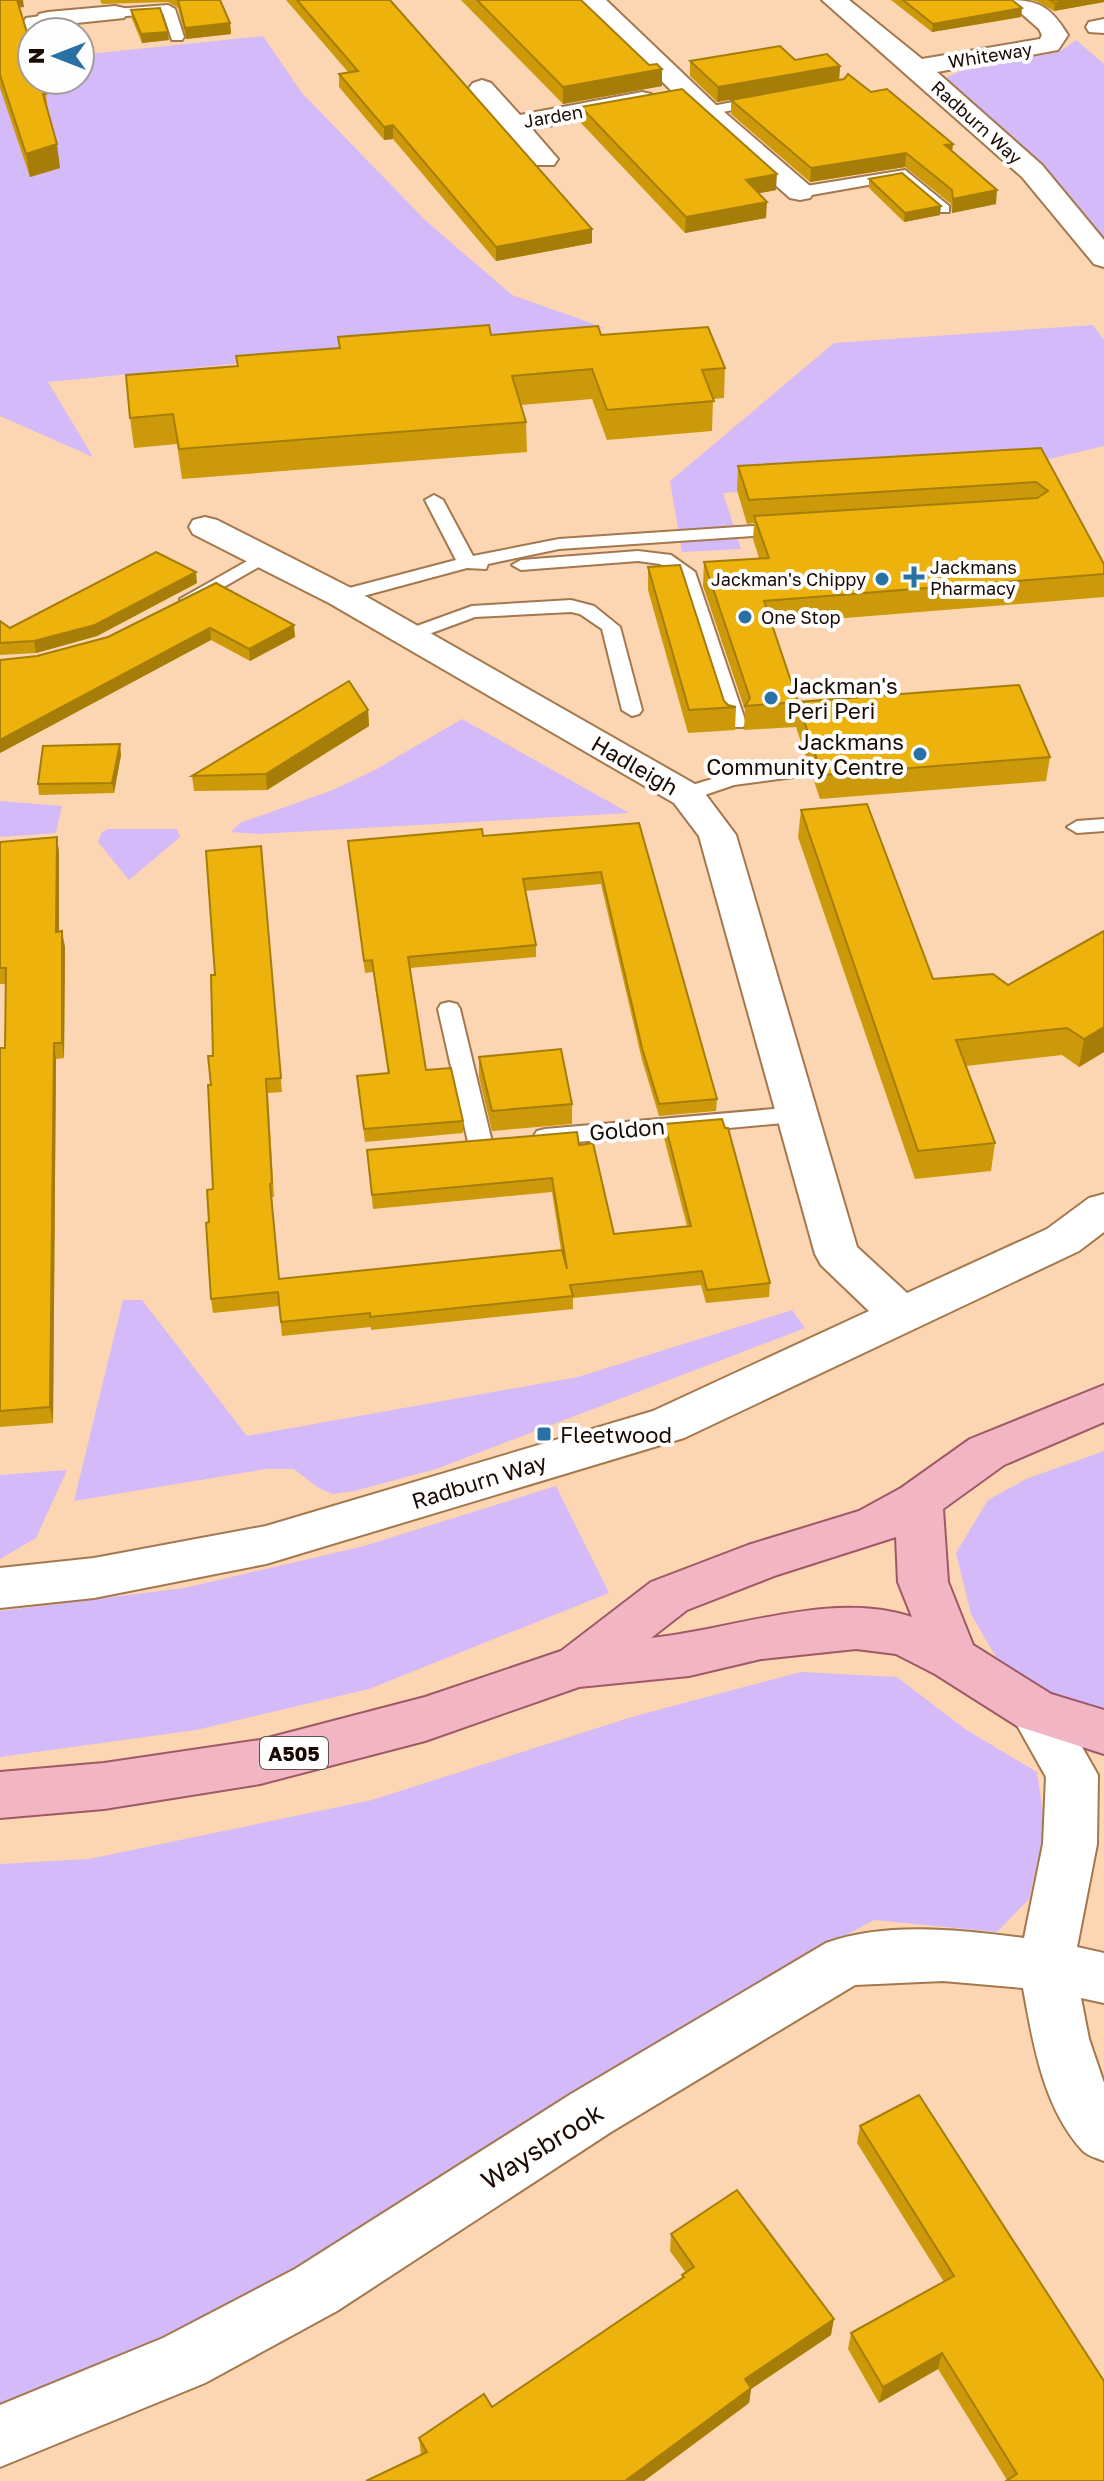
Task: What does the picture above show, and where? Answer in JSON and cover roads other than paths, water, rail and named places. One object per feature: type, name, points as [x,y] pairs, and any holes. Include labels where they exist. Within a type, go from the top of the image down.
[{"type":"main road","points":[[1104,1403],[987,1452],[918,1501],[923,1582],[953,1659],[1035,1711],[1104,1732]]},
{"type":"main road","name":"A505","points":[[579,1666],[669,1596],[765,1559],[874,1526],[918,1501]]},
{"type":"main road","name":"A505","points":[[0,1795],[104,1786],[260,1762],[425,1719],[579,1666],[689,1655],[761,1638],[856,1628],[904,1635],[953,1659]]},
{"type":"street","points":[[592,0],[707,111],[800,192]]},
{"type":"street","name":"Radburn Way","points":[[834,0],[917,68],[1032,171],[1104,258]]},
{"type":"street","name":"Whiteway","points":[[917,68],[1049,45],[1055,35],[1049,25],[1018,0]]},
{"type":"street","points":[[70,9],[115,13]]},
{"type":"street","name":"Jarden","points":[[482,88],[544,159]]},
{"type":"street","name":"Jarden","points":[[514,124],[687,92]]},
{"type":"street","name":"Hadleigh","points":[[205,527],[341,596],[687,795],[717,835],[837,1254],[902,1315]]},
{"type":"street","name":"Radburn Way","points":[[0,1588],[94,1578],[266,1545],[652,1430],[1063,1240],[1104,1209]]},
{"type":"street","points":[[1035,1711],[1072,1775],[1070,1844],[1046,1964],[1061,2039],[1077,2092],[1104,2133]]},
{"type":"street","name":"Waysbrook","points":[[0,2436],[183,2361],[316,2290],[591,2113],[846,1961],[892,1954],[1046,1964],[1104,1978]]},
{"type":"lane","points":[[115,13],[168,9],[177,37]]},
{"type":"lane","points":[[707,111],[779,98]]},
{"type":"lane","points":[[800,192],[905,174],[944,209]]},
{"type":"lane","points":[[434,500],[467,563]]},
{"type":"lane","points":[[341,596],[467,563],[559,544],[796,529]]},
{"type":"lane","points":[[467,563],[494,567],[638,556],[665,559],[686,572],[693,587],[736,723]]},
{"type":"lane","points":[[173,607],[263,557]]},
{"type":"lane","points":[[410,635],[472,612],[579,607],[611,627],[632,710]]},
{"type":"lane","points":[[687,795],[707,785],[786,773]]},
{"type":"lane","points":[[1077,827],[1104,825]]},
{"type":"lane","points":[[449,1009],[501,1140]]},
{"type":"lane","name":"Goldon","points":[[450,1145],[797,1115]]},
{"type":"place","name":"Jackmans Pharmacy","points":[[914,577]]},
{"type":"place","name":"Jackman's Chippy","points":[[882,579]]},
{"type":"place","name":"One Stop","points":[[745,617]]},
{"type":"place","name":"Jackman's Peri Peri","points":[[771,698]]},
{"type":"place","name":"Jackmans Community Centre","points":[[920,754]]},
{"type":"place","name":"Fleetwood","points":[[544,1434]]}]
